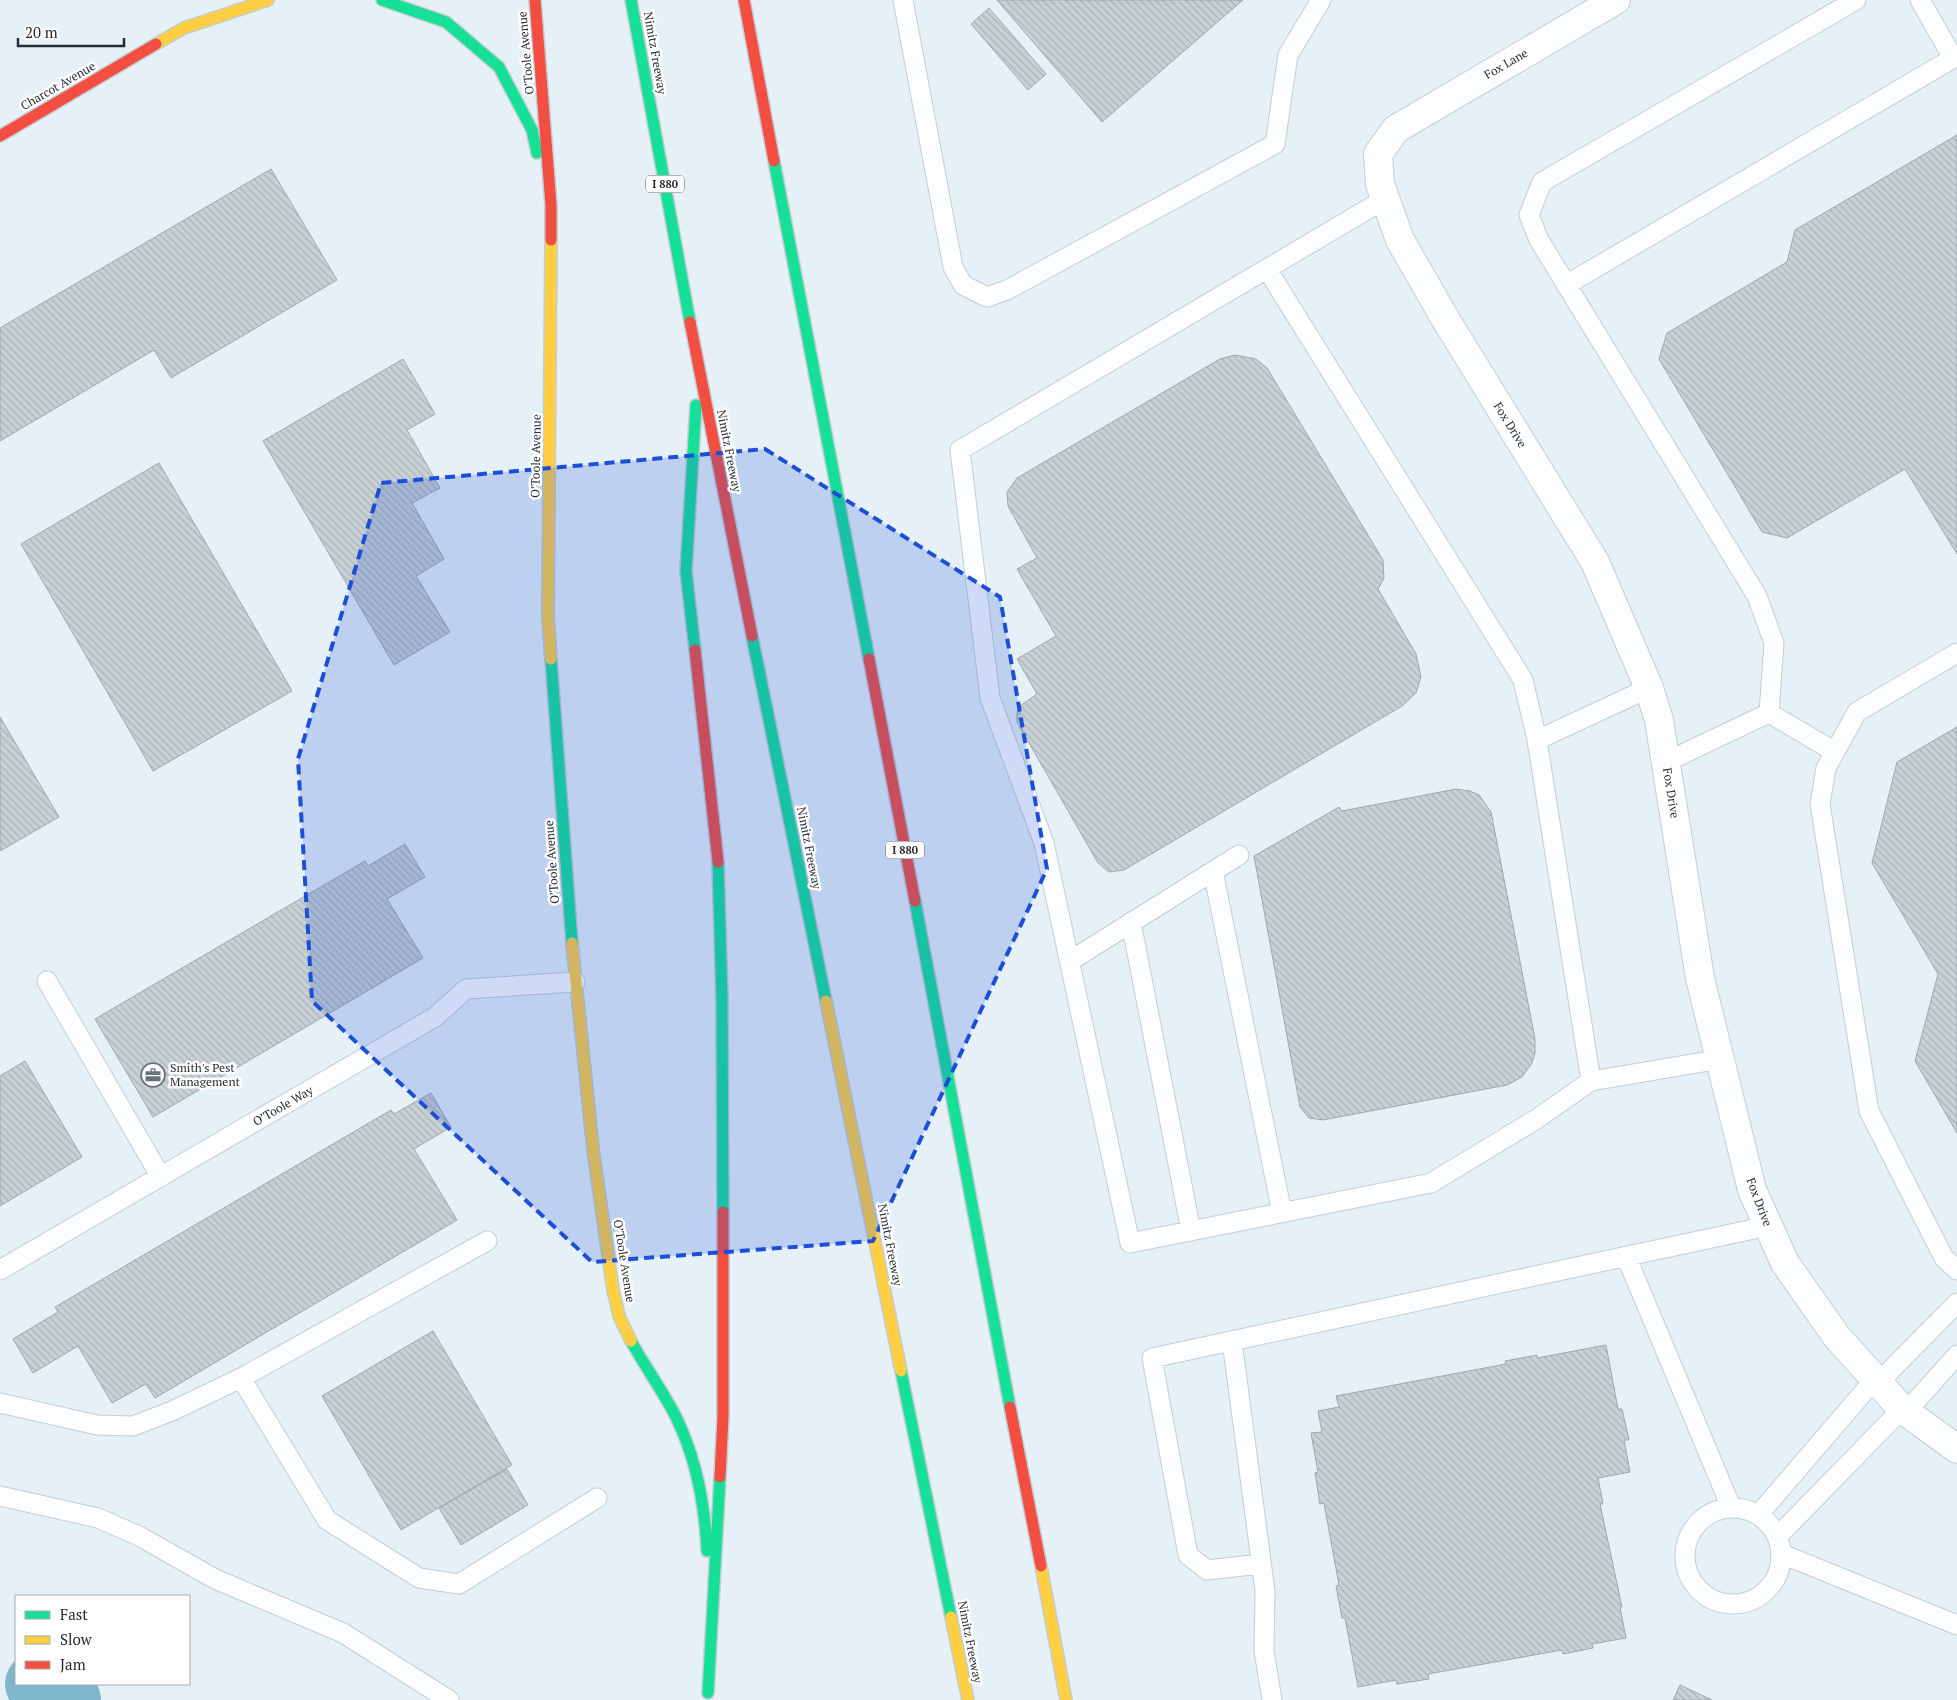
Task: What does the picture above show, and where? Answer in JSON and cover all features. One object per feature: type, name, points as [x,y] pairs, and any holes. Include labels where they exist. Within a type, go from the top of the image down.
[{"type":"main road","name":"Charcot Avenue","points":[[0,136],[184,28],[268,0]]},
{"type":"main road","points":[[382,0],[446,22],[499,67],[532,130],[551,205]]},
{"type":"main road","name":"O’Toole Avenue","points":[[535,0],[551,205],[552,286],[548,618],[575,982],[593,1149],[613,1290],[619,1316],[635,1348],[676,1417],[694,1465],[706,1526],[704,1698]]},
{"type":"main road","name":"Nimitz Freeway","points":[[631,0],[698,368],[968,1700]]},
{"type":"main road","name":"I 880","points":[[744,0],[1066,1700]]},
{"type":"main road","points":[[698,368],[686,571],[718,847],[722,1000],[723,1418],[704,1698]]},
{"type":"street","name":"Fox Lane","points":[[1396,129],[1616,0]]},
{"type":"street","name":"Fox Drive","points":[[1396,129],[1378,154],[1380,184],[1400,240],[1446,320],[1595,562],[1649,688],[1659,720],[1700,978],[1752,1190],[1785,1263],[1838,1336],[1904,1411],[1957,1449]]},
{"type":"lane","points":[[902,0],[953,266],[963,286],[987,297],[1007,290],[1275,144],[1288,55],[1321,0]]},
{"type":"lane","points":[[1769,713],[1774,644],[1757,596],[1538,240],[1529,215],[1542,182],[1856,0]]},
{"type":"lane","points":[[1566,285],[1955,57],[1920,0]]},
{"type":"lane","points":[[1385,199],[960,450],[990,698],[1044,843],[1130,1243],[1431,1184],[1535,1120],[1591,1081],[1720,1059]]},
{"type":"lane","points":[[1267,269],[1522,680],[1537,740],[1591,1081]]},
{"type":"lane","points":[[1957,653],[1857,712],[1826,768],[1820,804],[1868,1111],[1944,1258],[1957,1270]]},
{"type":"lane","points":[[1537,740],[1649,688]]},
{"type":"lane","points":[[1769,713],[1835,752]]},
{"type":"lane","points":[[1666,762],[1769,713]]},
{"type":"lane","points":[[1070,961],[1239,855]]},
{"type":"lane","points":[[1213,871],[1282,1213]]},
{"type":"lane","points":[[1131,922],[1191,1231]]},
{"type":"lane","points":[[47,981],[162,1177]]},
{"type":"lane","name":"O’Toole Way","points":[[0,1270],[435,1018],[466,988],[575,982]]},
{"type":"lane","points":[[1261,1564],[1207,1570],[1188,1555],[1152,1358],[1768,1226]]},
{"type":"lane","points":[[0,1403],[97,1424],[133,1426],[172,1411],[241,1378],[487,1241]]},
{"type":"lane","points":[[1626,1256],[1731,1507]]},
{"type":"lane","points":[[1759,1514],[1876,1381],[1957,1303]]},
{"type":"lane","points":[[1232,1341],[1265,1590],[1264,1651],[1272,1700]]},
{"type":"lane","points":[[1780,1545],[1957,1355]]},
{"type":"lane","points":[[241,1378],[327,1520],[419,1578],[459,1584],[597,1498]]},
{"type":"lane","points":[[0,1496],[98,1518],[139,1536],[215,1579],[344,1633],[449,1700]]},
{"type":"lane","points":[[1731,1507],[1746,1509],[1759,1514],[1770,1524],[1780,1545],[1781,1568],[1776,1580],[1756,1599],[1743,1604],[1727,1604],[1712,1599],[1699,1590],[1689,1577],[1685,1562],[1686,1546],[1691,1531],[1702,1518],[1716,1511],[1731,1507]]},
{"type":"lane","points":[[1780,1545],[1957,1624]]},
{"type":"highlighted area","points":[[765,449],[1000,597],[1047,869],[873,1241],[592,1262],[312,1001],[298,759],[381,483]]},
{"type":"building","points":[[997,0],[1243,0],[1102,122]]},
{"type":"building","points":[[989,8],[1046,74],[1028,90],[971,24]]},
{"type":"building","points":[[1957,135],[1957,554],[1905,469],[1787,538],[1762,532],[1659,359],[1667,333],[1787,262],[1795,230]]},
{"type":"building","points":[[271,169],[337,280],[171,378],[154,350],[0,441],[0,328]]},
{"type":"building","points":[[1235,355],[1256,359],[1267,368],[1383,560],[1384,578],[1378,589],[1416,654],[1421,677],[1416,693],[1402,706],[1124,870],[1109,872],[1098,863],[1017,722],[1017,712],[1020,706],[1037,694],[1017,659],[1056,636],[1017,569],[1037,558],[1008,506],[1007,492],[1017,478],[1220,359]]},
{"type":"building","points":[[403,359],[435,414],[407,430],[440,488],[412,503],[444,559],[416,576],[450,632],[394,665],[263,441]]},
{"type":"building","points":[[159,463],[292,691],[153,771],[21,544]]},
{"type":"building","points":[[0,717],[59,817],[0,851]]},
{"type":"building","points":[[1957,727],[1957,1133],[1915,1061],[1938,974],[1872,863],[1897,762]]},
{"type":"building","points":[[1456,789],[1470,791],[1479,795],[1491,812],[1535,1039],[1535,1053],[1532,1063],[1522,1077],[1507,1085],[1323,1120],[1309,1118],[1300,1107],[1254,856],[1339,807],[1342,811]]},
{"type":"building","points":[[405,844],[425,877],[387,899],[423,958],[153,1117],[95,1019],[365,861],[368,866]]},
{"type":"building","points":[[25,1061],[82,1157],[0,1206],[0,1076]]},
{"type":"building","points":[[431,1093],[451,1127],[414,1149],[457,1220],[155,1398],[146,1384],[112,1403],[78,1346],[33,1373],[13,1339],[58,1312],[55,1307],[391,1110],[394,1114]]},
{"type":"building","points":[[433,1331],[512,1465],[401,1530],[322,1396]]},
{"type":"building","points":[[1606,1345],[1618,1409],[1622,1409],[1629,1440],[1624,1440],[1630,1472],[1598,1478],[1603,1504],[1600,1504],[1622,1607],[1620,1607],[1626,1638],[1592,1644],[1593,1648],[1563,1654],[1562,1650],[1428,1674],[1429,1679],[1397,1684],[1396,1680],[1358,1687],[1345,1618],[1342,1618],[1336,1586],[1339,1585],[1324,1503],[1320,1504],[1315,1473],[1318,1472],[1311,1433],[1322,1432],[1318,1411],[1339,1407],[1336,1396],[1506,1364],[1505,1361],[1537,1355],[1537,1358]]},
{"type":"building","points":[[507,1469],[528,1505],[461,1545],[439,1508]]},
{"type":"building","points":[[1680,1685],[1712,1700],[1673,1700]]},
{"type":"waterway","points":[[39,1685],[69,1700]]},
{"type":"traffic: fast","points":[[382,0],[446,22],[499,67],[532,130],[537,153]]},
{"type":"traffic: fast","points":[[631,0],[690,322]]},
{"type":"traffic: fast","points":[[774,161],[869,659]]},
{"type":"traffic: fast","points":[[695,650],[686,571],[696,405]]},
{"type":"traffic: fast","points":[[752,636],[826,1001]]},
{"type":"traffic: fast","points":[[551,659],[572,943]]},
{"type":"traffic: fast","points":[[718,862],[722,1000],[723,1212]]},
{"type":"traffic: fast","points":[[915,901],[1010,1407]]},
{"type":"traffic: fast","points":[[631,1341],[671,1407],[689,1449],[702,1500],[707,1551]]},
{"type":"traffic: fast","points":[[901,1371],[951,1617]]},
{"type":"traffic: fast","points":[[708,1693],[720,1477]]},
{"type":"traffic: slow","points":[[156,44],[184,28],[268,0]]},
{"type":"traffic: slow","points":[[551,240],[548,617],[551,659]]},
{"type":"traffic: slow","points":[[572,943],[593,1149],[613,1290],[619,1316],[631,1341]]},
{"type":"traffic: slow","points":[[826,1001],[901,1371]]},
{"type":"traffic: slow","points":[[1041,1566],[1066,1700]]},
{"type":"traffic: slow","points":[[951,1617],[968,1700]]},
{"type":"traffic: jam","points":[[535,0],[551,205],[551,240]]},
{"type":"traffic: jam","points":[[744,0],[774,161]]},
{"type":"traffic: jam","points":[[0,136],[156,44]]},
{"type":"traffic: jam","points":[[690,322],[752,636]]},
{"type":"traffic: jam","points":[[695,650],[718,862]]},
{"type":"traffic: jam","points":[[869,659],[915,901]]},
{"type":"traffic: jam","points":[[720,1477],[723,1417],[723,1212]]},
{"type":"traffic: jam","points":[[1010,1407],[1041,1566]]},
{"type":"place","name":"Smith's Pest Management","points":[[153,1075]]}]
